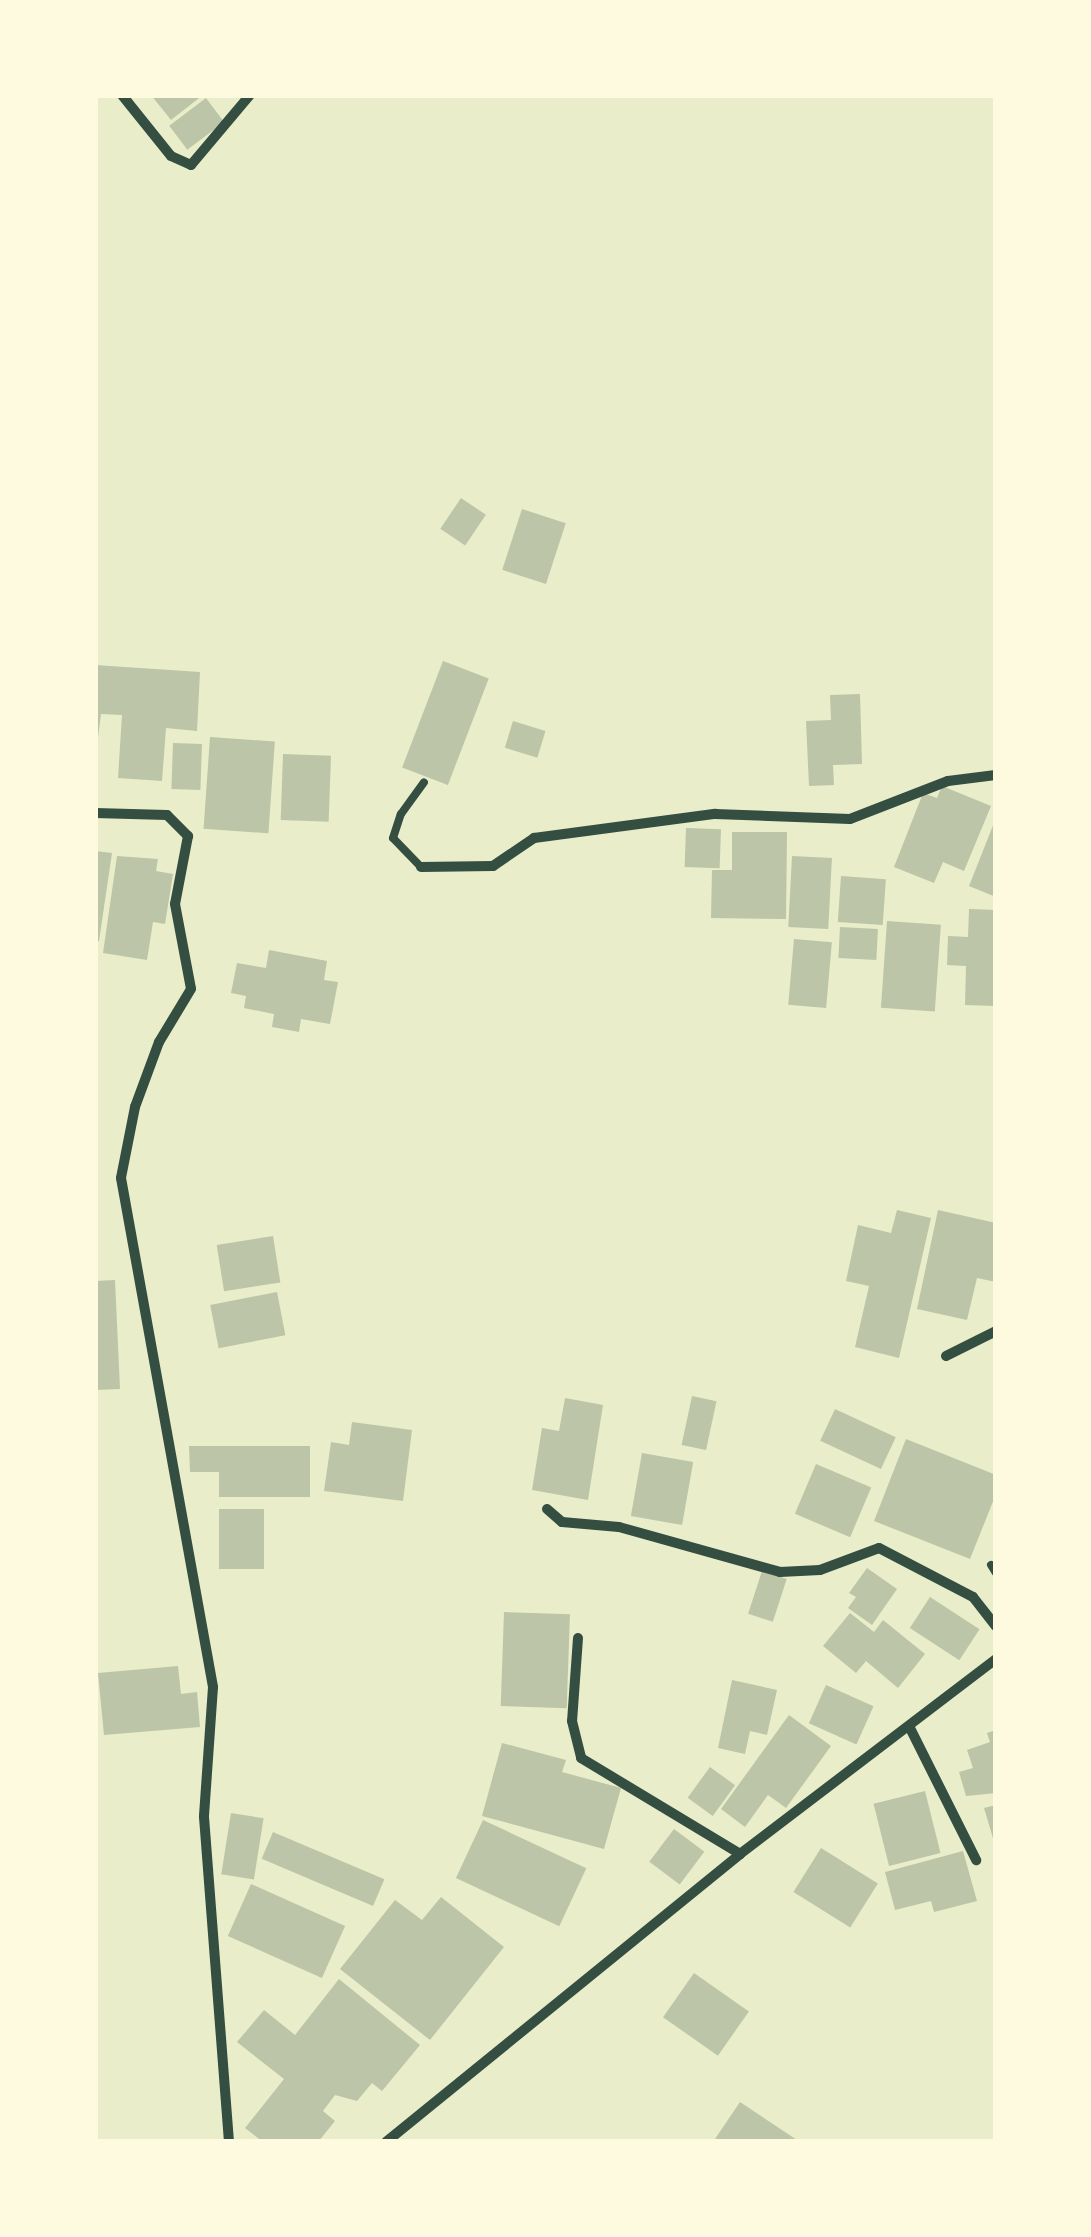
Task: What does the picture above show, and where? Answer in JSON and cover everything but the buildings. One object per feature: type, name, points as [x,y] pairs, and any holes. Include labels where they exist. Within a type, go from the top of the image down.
[{"type":"street","points":[[122,95],[171,156],[191,164],[250,95]]},
{"type":"street","points":[[421,867],[494,866],[534,838],[716,814],[850,819],[948,781],[996,775]]},
{"type":"street","points":[[95,813],[167,815],[188,836],[175,904],[191,990],[160,1042],[135,1107],[121,1178],[213,1687],[204,1818],[229,2142]]},
{"type":"street","points":[[946,1356],[996,1331]]},
{"type":"street","points":[[547,1509],[562,1522],[619,1528],[780,1572],[820,1570],[880,1548],[974,1597],[996,1626]]},
{"type":"street","points":[[578,1638],[572,1721],[580,1758],[740,1854]]},
{"type":"street","points":[[386,2142],[740,1854],[996,1659]]},
{"type":"street","points":[[910,1728],[976,1860]]},
{"type":"lane","points":[[421,867],[393,838],[400,814],[424,782]]}]
